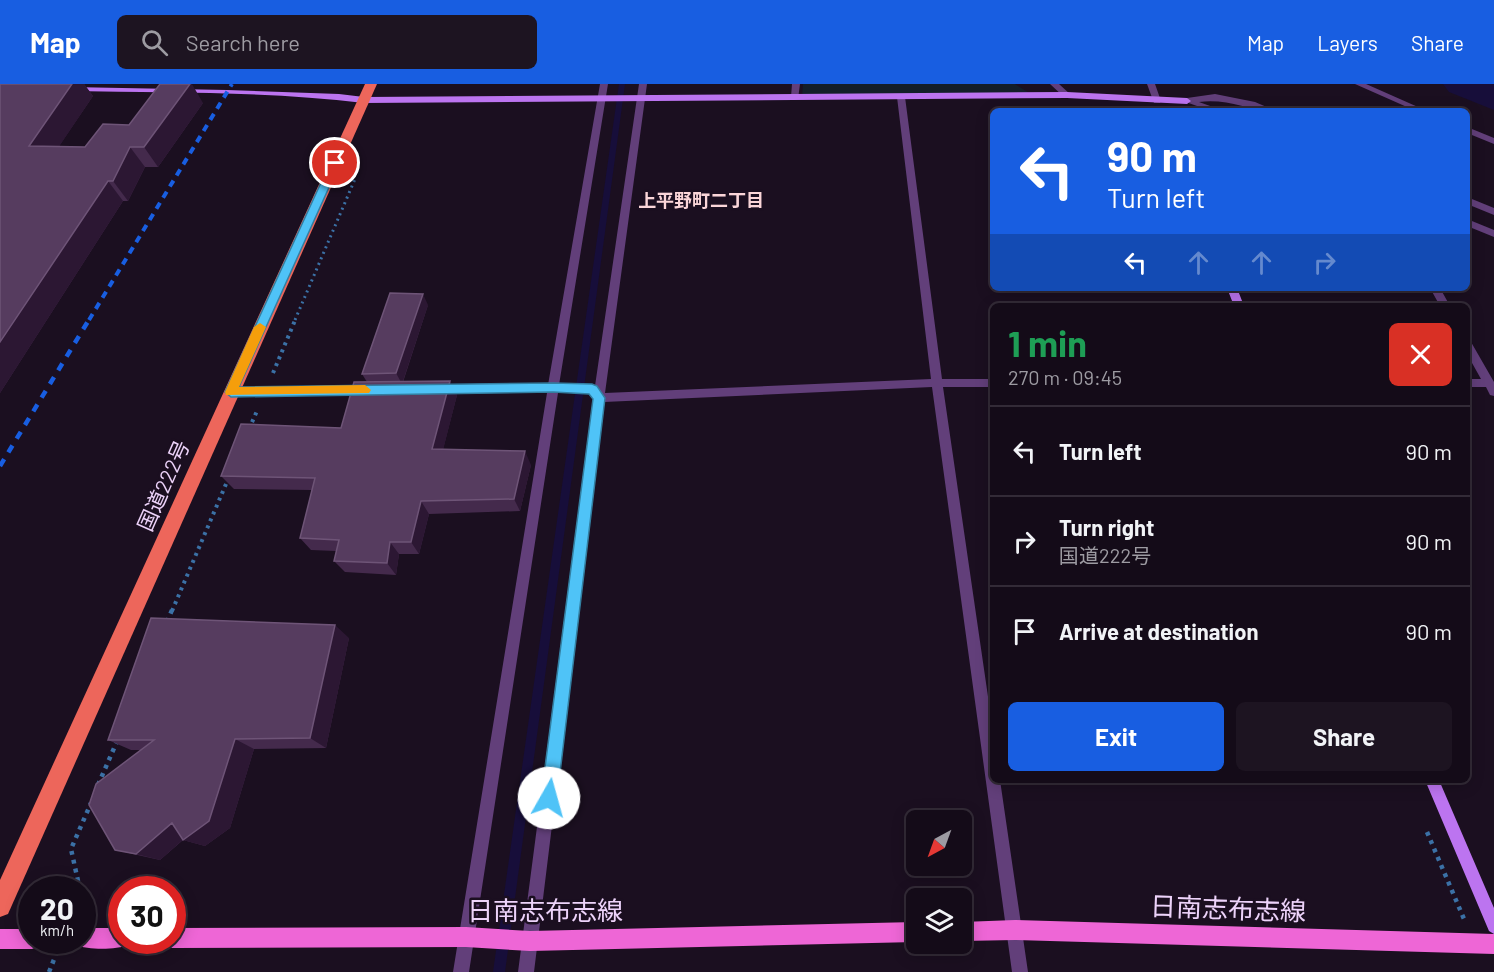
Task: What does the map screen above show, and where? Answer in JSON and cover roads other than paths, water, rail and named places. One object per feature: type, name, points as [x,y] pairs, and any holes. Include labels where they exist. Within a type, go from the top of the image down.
[{"type":"highway","name":"国道222号","points":[[0,906],[367,92]]},
{"type":"main road","name":"日南志布志線","points":[[972,932],[1015,930],[1494,944]]},
{"type":"main road","name":"日南志布志線","points":[[186,938],[526,940],[906,933]]},
{"type":"main road","points":[[0,939],[18,939]]},
{"type":"street","points":[[460,972],[474,938],[606,99],[604,84]]},
{"type":"street","points":[[526,972],[526,940],[596,393],[643,84]]},
{"type":"street","points":[[795,97],[796,84]]},
{"type":"street","points":[[1054,84],[1067,96]]},
{"type":"street","points":[[1151,84],[1160,108]]},
{"type":"street","points":[[1359,84],[1416,108]]},
{"type":"street","points":[[60,89],[339,97],[367,92],[606,99],[1067,96],[1187,101],[1215,97],[1263,108]]},
{"type":"street","points":[[901,97],[937,383],[990,758]]},
{"type":"street","points":[[1187,101],[1210,108]]},
{"type":"street","points":[[1470,131],[1494,141]]},
{"type":"street","points":[[1470,201],[1494,212]]},
{"type":"street","points":[[1470,223],[1494,234]]},
{"type":"street","points":[[1470,350],[1492,387]]},
{"type":"street","points":[[433,389],[560,388],[596,393],[990,383]]},
{"type":"street","points":[[1470,383],[1492,387]]},
{"type":"street","points":[[231,392],[385,390]]},
{"type":"street","points":[[994,783],[1020,972]]},
{"type":"street","points":[[1433,783],[1494,926]]},
{"type":"waterway","points":[[499,972],[622,84]]},
{"type":"waterway","points":[[1462,84],[1494,98]]},
{"type":"railway","points":[[89,320],[232,84]]},
{"type":"railway","points":[[0,466],[90,318]]},
{"type":"district","name":"上平野町二丁目","points":[[701,201]]}]
